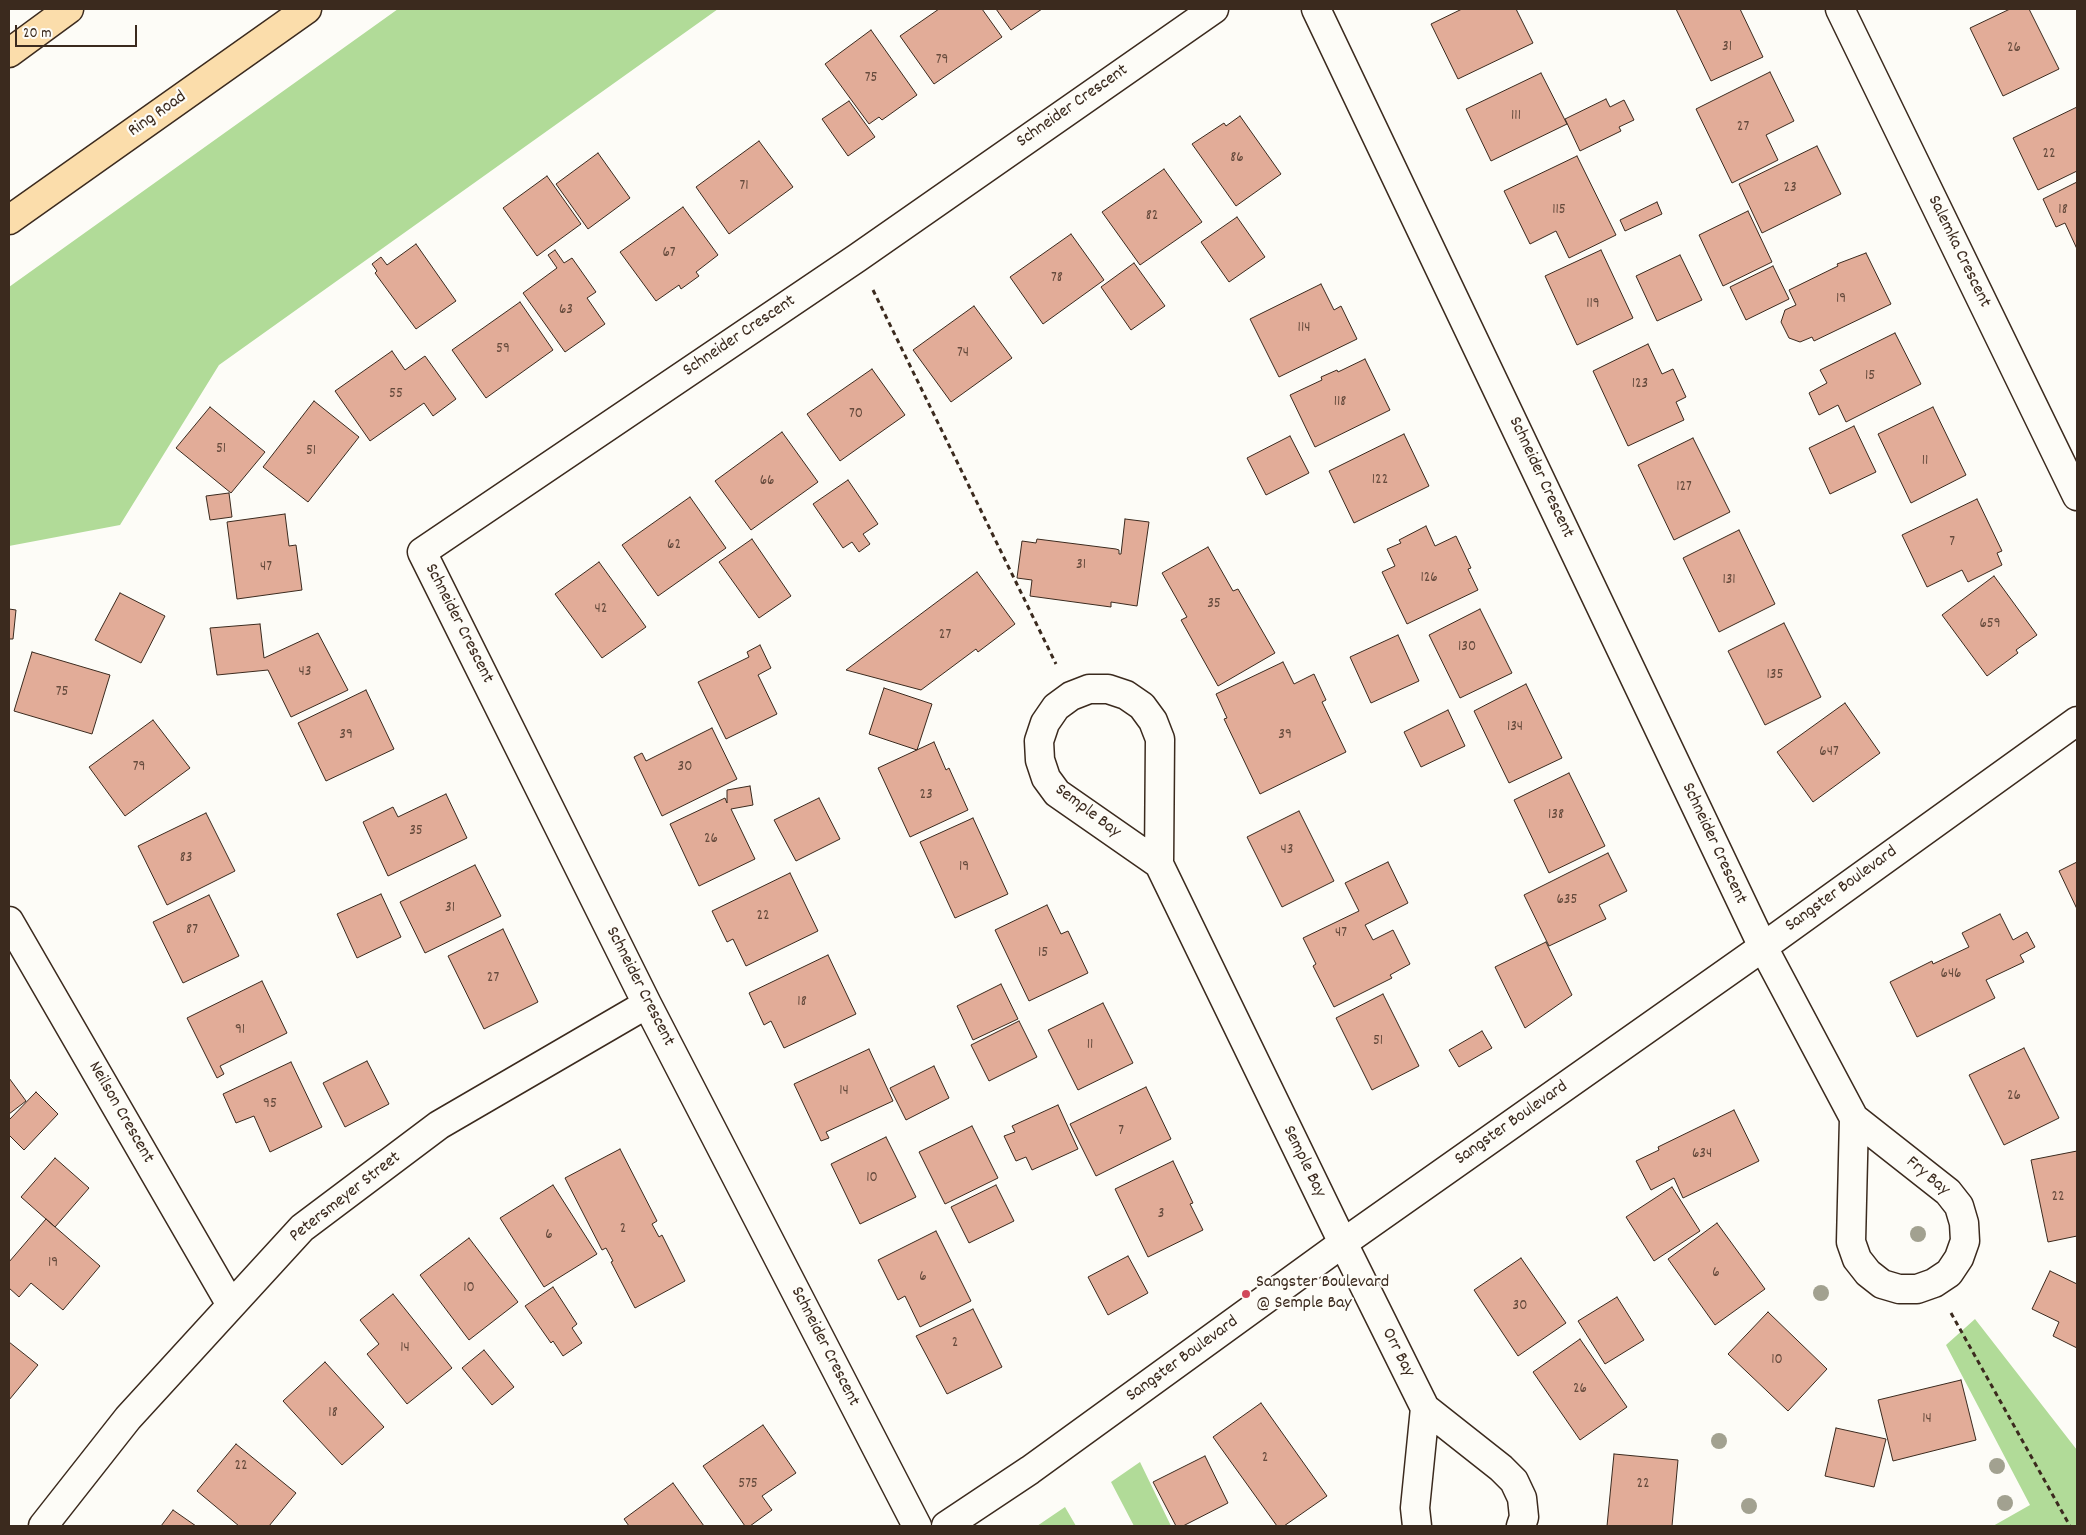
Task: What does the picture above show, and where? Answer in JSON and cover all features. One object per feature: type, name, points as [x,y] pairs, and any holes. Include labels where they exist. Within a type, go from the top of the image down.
[{"type":"highway","points":[[9,53],[69,9]]},
{"type":"highway","name":"Ring Road","points":[[9,220],[306,9]]},
{"type":"street","name":"Schneider Crescent","points":[[917,1526],[647,1004],[422,552],[857,258],[1214,9]]},
{"type":"street","name":"Schneider Crescent","points":[[1316,9],[1762,947]]},
{"type":"street","name":"Salemka Crescent","points":[[1840,9],[2077,496]]},
{"type":"street","name":"Semple Bay","points":[[1159,864],[1057,793],[1046,778],[1040,760],[1040,741],[1045,723],[1056,707],[1071,696],[1089,689],[1108,689],[1126,695],[1142,706],[1153,721],[1160,739],[1159,864],[1343,1243]]},
{"type":"street","name":"Sangster Boulevard","points":[[946,1526],[1030,1470],[1343,1243],[1762,947],[2077,721]]},
{"type":"street","name":"Neilson Crescent","points":[[9,920],[232,1305]]},
{"type":"street","name":"Fry Bay","points":[[1762,947],[1854,1118],[1948,1192],[1959,1206],[1964,1223],[1965,1241],[1959,1258],[1949,1273],[1934,1283],[1917,1289],[1900,1289],[1882,1284],[1868,1274],[1857,1259],[1851,1242],[1854,1118]]},
{"type":"street","name":"Petersmeyer Street","points":[[43,1526],[128,1418],[302,1228],[439,1126],[647,1004]]},
{"type":"street","name":"Orr Bay","points":[[1343,1243],[1425,1408],[1501,1468],[1514,1481],[1522,1498],[1524,1517],[1521,1526]]},
{"type":"street","points":[[1417,1526],[1415,1508],[1425,1408]]},
{"type":"path","points":[[857,258],[1071,696]]},
{"type":"path","points":[[1934,1283],[2070,1526]]},
{"type":"green space","points":[[398,9],[718,9],[219,365],[120,525],[9,546],[9,287]]},
{"type":"green space","points":[[1975,1319],[2077,1450],[2077,1526],[1993,1526],[2030,1505],[1946,1345]]},
{"type":"green space","points":[[1140,1462],[1171,1526],[1134,1526],[1111,1482]]},
{"type":"green space","points":[[1065,1507],[1076,1526],[1037,1526]]},
{"type":"building","points":[[939,9],[982,9],[1002,37],[934,84],[900,36]]},
{"type":"building","points":[[996,9],[1042,9],[1011,30]]},
{"type":"building","points":[[1462,9],[1516,9],[1533,43],[1458,79],[1431,24]]},
{"type":"building","points":[[1676,9],[1740,9],[1763,57],[1711,81]]},
{"type":"building","points":[[2010,9],[2029,9],[2059,69],[2003,96],[1970,28]]},
{"type":"building","points":[[871,30],[917,95],[882,120],[879,117],[869,124],[825,64]]},
{"type":"building","points":[[1770,72],[1794,121],[1766,135],[1778,160],[1732,183],[1696,109]]},
{"type":"building","points":[[1541,73],[1567,124],[1491,161],[1466,109]]},
{"type":"building","points":[[1606,99],[1610,107],[1624,100],[1634,120],[1619,127],[1621,131],[1580,151],[1565,119]]},
{"type":"building","points":[[849,101],[875,137],[848,156],[822,119]]},
{"type":"building","points":[[2077,107],[2077,171],[2038,190],[2013,138]]},
{"type":"building","points":[[1240,116],[1281,174],[1236,206],[1192,144],[1224,123],[1226,126]]},
{"type":"building","points":[[759,141],[793,187],[729,234],[696,187]]},
{"type":"building","points":[[1817,146],[1841,194],[1762,233],[1739,184]]},
{"type":"building","points":[[598,153],[630,198],[588,229],[556,184]]},
{"type":"building","points":[[1577,156],[1616,235],[1569,258],[1556,231],[1530,244],[1504,191]]},
{"type":"building","points":[[1164,169],[1202,222],[1140,265],[1102,212]]},
{"type":"building","points":[[547,176],[581,224],[537,256],[503,208]]},
{"type":"building","points":[[2077,182],[2077,249],[2065,223],[2056,227],[2043,199]]},
{"type":"building","points":[[1657,202],[1662,214],[1625,231],[1620,220]]},
{"type":"building","points":[[683,207],[718,255],[696,272],[699,276],[681,289],[679,285],[656,301],[620,252]]},
{"type":"building","points":[[1748,211],[1772,262],[1723,286],[1699,235]]},
{"type":"building","points":[[1237,217],[1265,257],[1229,282],[1201,242]]},
{"type":"building","points":[[1071,234],[1104,280],[1043,324],[1010,277]]},
{"type":"building","points":[[416,244],[456,301],[416,329],[375,273],[377,271],[372,264],[381,257],[387,265]]},
{"type":"building","points":[[555,250],[564,263],[572,258],[596,292],[587,298],[605,324],[565,352],[523,293],[557,268],[548,255]]},
{"type":"building","points":[[1601,250],[1633,318],[1577,345],[1545,276]]},
{"type":"building","points":[[1866,253],[1891,304],[1814,341],[1812,337],[1800,342],[1789,338],[1781,322],[1785,310],[1796,305],[1789,290],[1838,266],[1837,264]]},
{"type":"building","points":[[1680,255],[1702,300],[1657,321],[1636,276]]},
{"type":"building","points":[[1134,263],[1165,306],[1131,330],[1101,287]]},
{"type":"building","points":[[1773,266],[1789,299],[1746,320],[1730,287]]},
{"type":"building","points":[[1321,284],[1334,310],[1341,306],[1357,339],[1279,377],[1250,319]]},
{"type":"building","points":[[520,302],[553,350],[486,398],[452,350]]},
{"type":"building","points":[[974,306],[1012,358],[951,402],[913,350]]},
{"type":"building","points":[[1895,333],[1921,384],[1846,422],[1838,405],[1819,415],[1809,393],[1827,383],[1820,370]]},
{"type":"building","points":[[1648,344],[1662,374],[1673,369],[1686,397],[1676,402],[1684,420],[1628,446],[1593,371]]},
{"type":"building","points":[[392,351],[405,370],[425,356],[456,399],[433,416],[424,403],[370,441],[335,391]]},
{"type":"building","points":[[1365,359],[1390,410],[1315,447],[1290,395],[1322,380],[1321,377],[1337,370],[1338,372]]},
{"type":"building","points":[[872,369],[905,415],[840,461],[807,414]]},
{"type":"building","points":[[314,401],[359,437],[308,502],[263,467]]},
{"type":"building","points":[[210,407],[265,452],[231,493],[176,448]]},
{"type":"building","points":[[1933,407],[1966,475],[1911,503],[1878,434]]},
{"type":"building","points":[[1854,426],[1876,472],[1830,494],[1809,448]]},
{"type":"building","points":[[782,432],[818,482],[751,530],[715,481]]},
{"type":"building","points":[[1404,434],[1429,486],[1354,523],[1329,471]]},
{"type":"building","points":[[1290,436],[1309,473],[1266,495],[1247,458]]},
{"type":"building","points":[[1693,438],[1730,512],[1674,540],[1638,465]]},
{"type":"building","points":[[848,480],[878,524],[863,534],[870,544],[859,552],[852,542],[843,548],[813,504]]},
{"type":"building","points":[[229,493],[232,517],[210,520],[206,496]]},
{"type":"building","points":[[690,497],[726,548],[658,596],[622,545]]},
{"type":"building","points":[[1977,499],[2002,551],[1997,553],[2002,565],[1968,582],[1962,570],[1927,587],[1902,535]]},
{"type":"building","points":[[285,514],[289,546],[296,545],[302,590],[237,599],[227,522]]},
{"type":"building","points":[[1125,519],[1149,522],[1137,606],[1111,602],[1111,607],[1030,596],[1032,580],[1017,578],[1022,541],[1036,543],[1037,539],[1116,549],[1121,554]]},
{"type":"building","points":[[1426,526],[1435,546],[1456,536],[1471,568],[1468,569],[1478,590],[1407,624],[1382,572],[1395,566],[1387,549],[1401,543],[1399,540]]},
{"type":"building","points":[[1739,530],[1775,604],[1719,632],[1683,558]]},
{"type":"building","points":[[752,539],[791,596],[759,618],[719,562]]},
{"type":"building","points":[[1208,547],[1233,591],[1238,589],[1275,653],[1218,686],[1181,620],[1187,617],[1162,573]]},
{"type":"building","points":[[599,562],[646,627],[602,658],[555,594]]},
{"type":"building","points":[[977,572],[1015,624],[978,652],[976,649],[921,690],[846,670]]},
{"type":"building","points":[[1994,576],[2037,635],[2016,650],[2018,653],[1987,676],[1942,615]]},
{"type":"building","points":[[120,593],[165,616],[141,663],[95,640]]},
{"type":"building","points":[[9,609],[16,610],[13,639],[9,639]]},
{"type":"building","points":[[1480,609],[1512,673],[1460,698],[1429,635]]},
{"type":"building","points":[[1784,623],[1821,697],[1765,725],[1728,651]]},
{"type":"building","points":[[260,624],[264,658],[318,633],[348,690],[291,717],[268,670],[217,675],[210,628]]},
{"type":"building","points":[[1398,635],[1419,681],[1371,703],[1350,657]]},
{"type":"building","points":[[760,645],[771,668],[758,675],[777,714],[726,739],[698,682],[749,657],[747,652]]},
{"type":"building","points":[[32,652],[110,675],[92,734],[14,711]]},
{"type":"building","points":[[1283,662],[1294,684],[1314,674],[1326,700],[1322,702],[1346,752],[1260,794],[1224,719],[1227,718],[1216,694]]},
{"type":"building","points":[[1526,684],[1562,758],[1509,783],[1474,711]]},
{"type":"building","points":[[884,688],[932,704],[917,750],[869,734]]},
{"type":"building","points":[[366,690],[394,749],[326,781],[298,723]]},
{"type":"building","points":[[1845,703],[1880,753],[1813,802],[1777,752]]},
{"type":"building","points":[[1448,710],[1465,746],[1421,767],[1404,732]]},
{"type":"building","points":[[153,720],[190,768],[125,816],[89,767]]},
{"type":"building","points":[[712,728],[737,779],[662,816],[634,757],[642,753],[646,761]]},
{"type":"building","points":[[934,742],[946,770],[949,768],[968,810],[910,837],[878,768]]},
{"type":"building","points":[[1569,773],[1605,846],[1549,873],[1514,800]]},
{"type":"building","points":[[750,786],[753,805],[731,809],[755,859],[699,886],[670,824],[725,798],[727,803],[727,790]]},
{"type":"building","points":[[446,794],[467,838],[388,876],[363,822],[393,807],[398,817]]},
{"type":"building","points":[[819,798],[840,839],[796,861],[774,820]]},
{"type":"building","points":[[1299,811],[1334,881],[1282,907],[1247,837]]},
{"type":"building","points":[[206,813],[235,871],[167,905],[138,846]]},
{"type":"building","points":[[973,818],[1008,894],[955,918],[920,842]]},
{"type":"building","points":[[1608,853],[1627,891],[1599,905],[1606,919],[1549,946],[1524,895]]},
{"type":"building","points":[[1388,862],[1408,903],[1365,925],[1373,940],[1393,930],[1410,964],[1390,975],[1392,978],[1334,1007],[1313,966],[1316,964],[1303,938],[1359,911],[1345,883]]},
{"type":"building","points":[[2077,862],[2077,909],[2059,871]]},
{"type":"building","points":[[475,865],[501,916],[425,953],[400,902]]},
{"type":"building","points":[[790,873],[818,931],[746,966],[733,939],[727,942],[712,911]]},
{"type":"building","points":[[381,894],[401,937],[357,958],[337,914]]},
{"type":"building","points":[[209,895],[239,956],[183,983],[153,922]]},
{"type":"building","points":[[1047,905],[1061,934],[1068,931],[1088,973],[1029,1001],[995,930]]},
{"type":"building","points":[[2000,914],[2013,940],[2027,932],[2035,947],[2020,955],[2024,962],[1986,980],[1995,998],[1917,1037],[1890,982],[1932,961],[1933,964],[1969,947],[1962,933]]},
{"type":"building","points":[[503,929],[538,1002],[484,1029],[448,956]]},
{"type":"building","points":[[1546,942],[1572,995],[1525,1028],[1495,967]]},
{"type":"building","points":[[828,955],[856,1014],[784,1048],[771,1021],[764,1025],[749,993]]},
{"type":"building","points":[[262,981],[287,1033],[220,1066],[224,1074],[217,1078],[187,1018]]},
{"type":"building","points":[[1001,984],[1018,1019],[973,1040],[957,1006]]},
{"type":"building","points":[[1383,994],[1419,1066],[1372,1090],[1336,1018]]},
{"type":"building","points":[[1103,1003],[1133,1063],[1078,1090],[1048,1030]]},
{"type":"building","points":[[1019,1021],[1037,1057],[989,1081],[971,1045]]},
{"type":"building","points":[[1482,1031],[1492,1048],[1459,1067],[1449,1050]]},
{"type":"building","points":[[2024,1048],[2059,1118],[2004,1145],[1969,1075]]},
{"type":"building","points":[[869,1049],[893,1101],[826,1132],[829,1138],[821,1141],[794,1084]]},
{"type":"building","points":[[367,1061],[389,1104],[345,1127],[323,1083]]},
{"type":"building","points":[[291,1062],[322,1127],[270,1152],[254,1116],[236,1123],[223,1094]]},
{"type":"building","points":[[934,1066],[949,1098],[906,1120],[890,1088]]},
{"type":"building","points":[[9,1078],[26,1101],[9,1114]]},
{"type":"building","points":[[1146,1087],[1171,1139],[1096,1176],[1070,1124]]},
{"type":"building","points":[[36,1092],[58,1114],[24,1150],[9,1135],[9,1120]]},
{"type":"building","points":[[1058,1105],[1078,1149],[1032,1170],[1026,1157],[1016,1161],[1004,1136],[1015,1132],[1012,1126]]},
{"type":"building","points":[[1734,1110],[1759,1161],[1683,1198],[1674,1178],[1651,1190],[1636,1161],[1659,1150],[1658,1147]]},
{"type":"building","points":[[972,1126],[998,1178],[945,1204],[919,1152]]},
{"type":"building","points":[[886,1137],[916,1197],[860,1224],[831,1164]]},
{"type":"building","points":[[620,1149],[657,1221],[652,1224],[659,1237],[662,1235],[685,1281],[635,1308],[611,1262],[613,1261],[606,1248],[602,1250],[565,1178]]},
{"type":"building","points":[[2077,1151],[2077,1236],[2048,1242],[2031,1160]]},
{"type":"building","points":[[55,1158],[89,1188],[55,1227],[21,1197]]},
{"type":"building","points":[[1173,1161],[1193,1203],[1190,1204],[1203,1230],[1148,1257],[1115,1189]]},
{"type":"building","points":[[553,1185],[597,1254],[544,1287],[500,1218]]},
{"type":"building","points":[[996,1185],[1014,1221],[969,1243],[951,1207]]},
{"type":"building","points":[[1672,1187],[1700,1231],[1654,1261],[1626,1217]]},
{"type":"building","points":[[46,1219],[100,1266],[63,1310],[31,1283],[19,1297],[9,1288],[9,1262]]},
{"type":"building","points":[[1717,1223],[1765,1289],[1715,1325],[1668,1259]]},
{"type":"building","points":[[936,1231],[971,1301],[920,1327],[905,1296],[898,1300],[878,1260]]},
{"type":"building","points":[[469,1238],[518,1302],[469,1340],[420,1275]]},
{"type":"building","points":[[1128,1256],[1148,1293],[1108,1315],[1088,1277]]},
{"type":"building","points":[[1521,1258],[1566,1323],[1518,1356],[1474,1290]]},
{"type":"building","points":[[2050,1271],[2077,1284],[2077,1348],[2053,1336],[2059,1322],[2032,1309]]},
{"type":"building","points":[[553,1287],[577,1324],[572,1328],[582,1343],[563,1356],[553,1341],[551,1343],[525,1306]]},
{"type":"building","points":[[393,1294],[452,1368],[407,1404],[367,1354],[379,1344],[360,1320]]},
{"type":"building","points":[[1617,1297],[1644,1340],[1605,1364],[1578,1321]]},
{"type":"building","points":[[973,1309],[1002,1367],[947,1394],[916,1336]]},
{"type":"building","points":[[1768,1312],[1827,1369],[1788,1411],[1728,1354]]},
{"type":"building","points":[[1580,1339],[1627,1407],[1580,1440],[1533,1372]]},
{"type":"building","points":[[9,1342],[38,1365],[9,1400]]},
{"type":"building","points":[[484,1350],[514,1387],[492,1405],[462,1368]]},
{"type":"building","points":[[325,1362],[384,1427],[342,1465],[283,1401]]},
{"type":"building","points":[[1961,1380],[1976,1440],[1893,1461],[1878,1400]]},
{"type":"building","points":[[1261,1403],[1327,1496],[1284,1526],[1277,1526],[1213,1437]]},
{"type":"building","points":[[763,1425],[796,1473],[762,1496],[772,1510],[750,1526],[745,1526],[703,1466]]},
{"type":"building","points":[[1836,1428],[1886,1439],[1874,1487],[1825,1476]]},
{"type":"building","points":[[236,1444],[296,1493],[269,1526],[239,1526],[197,1491]]},
{"type":"building","points":[[1614,1454],[1678,1460],[1672,1526],[1607,1526]]},
{"type":"building","points":[[1205,1456],[1228,1503],[1183,1526],[1176,1526],[1153,1482]]},
{"type":"building","points":[[673,1483],[704,1526],[629,1526],[624,1519]]},
{"type":"building","points":[[173,1510],[196,1526],[161,1526]]},
{"type":"place","name":"Sangster Boulevard @ Semple Bay","points":[[1246,1294]]}]
